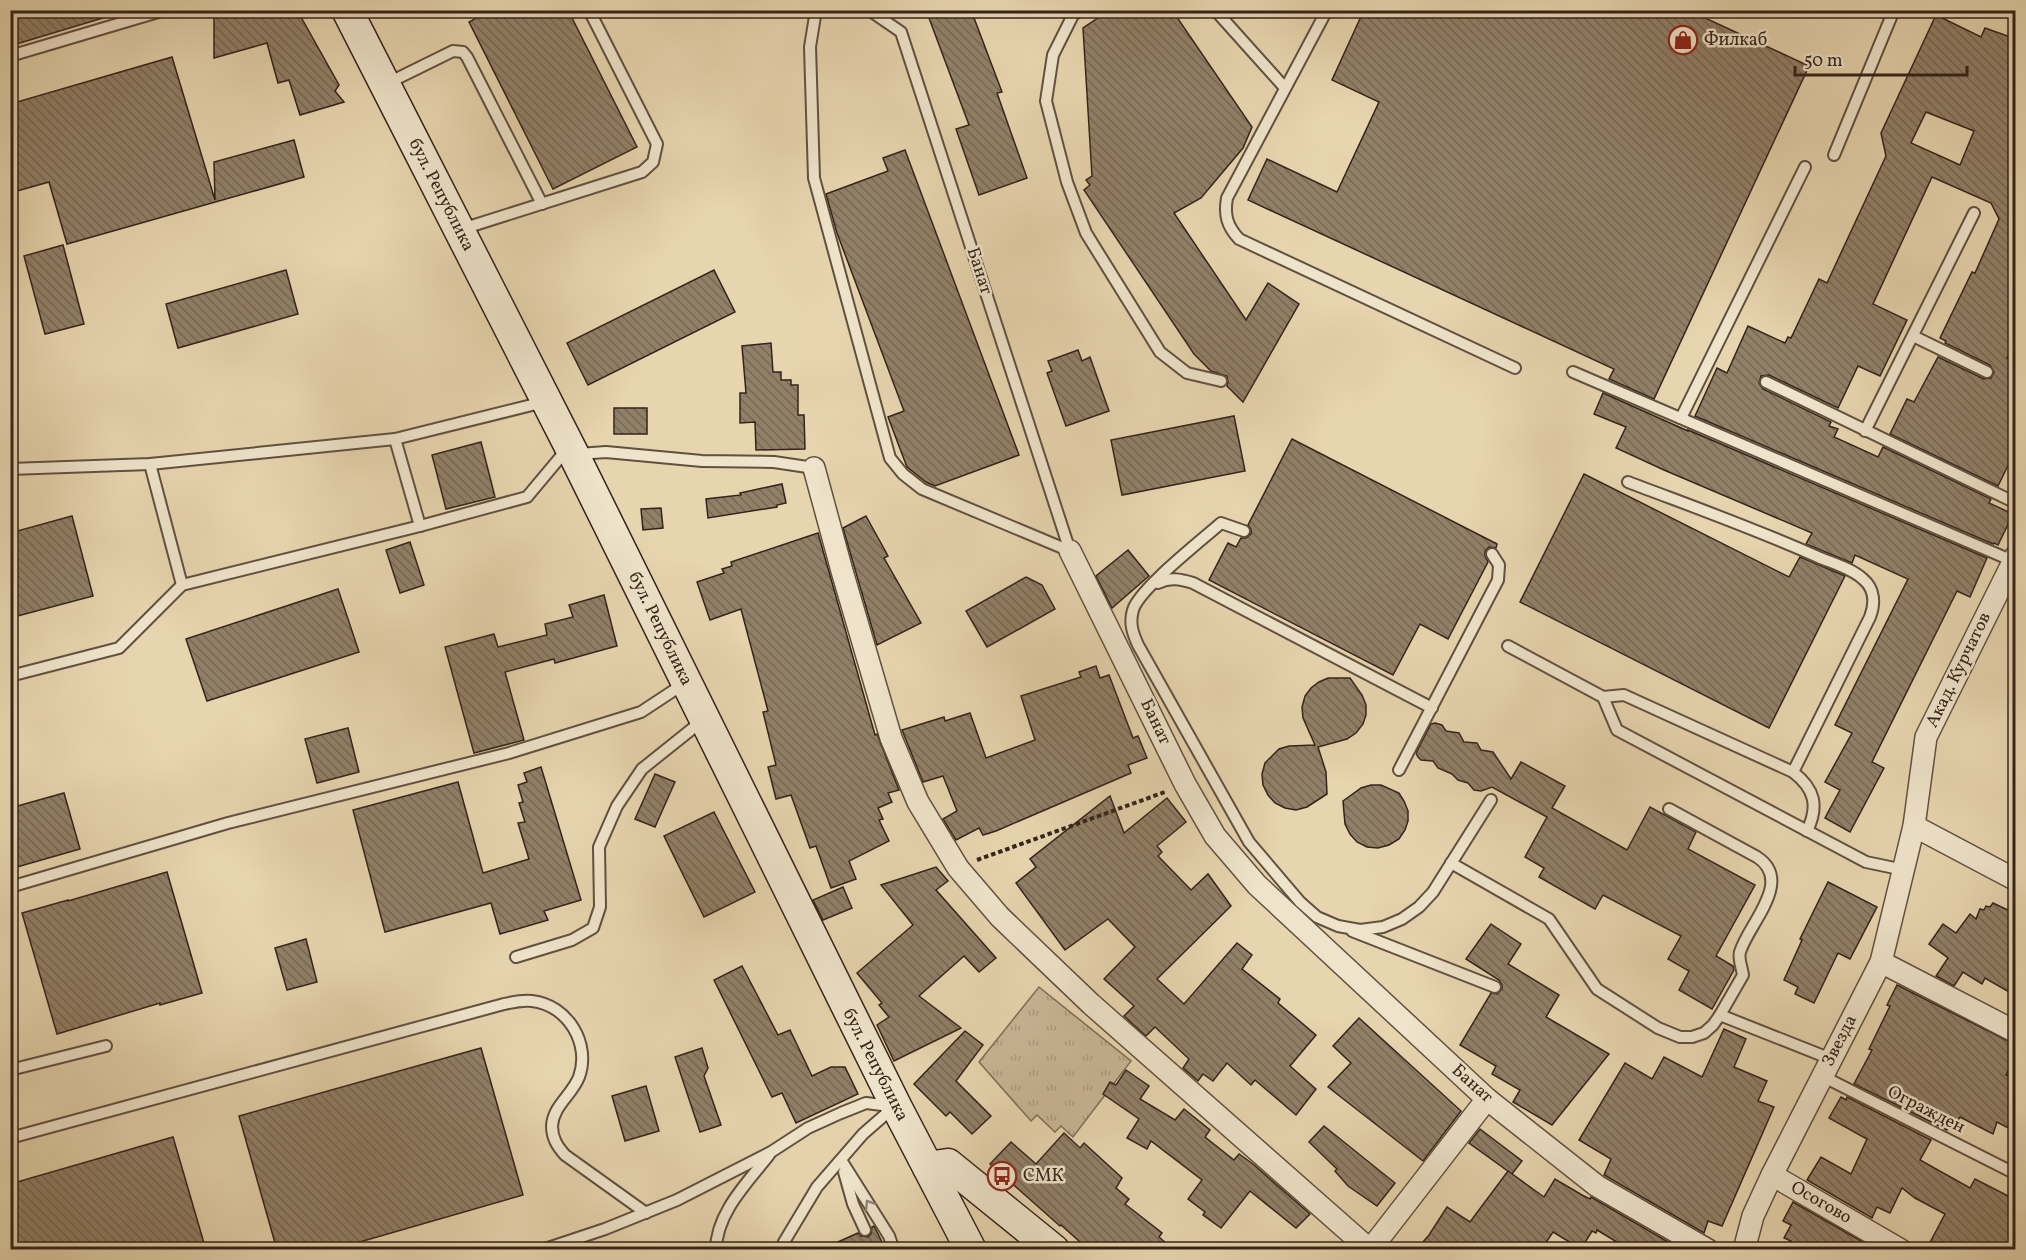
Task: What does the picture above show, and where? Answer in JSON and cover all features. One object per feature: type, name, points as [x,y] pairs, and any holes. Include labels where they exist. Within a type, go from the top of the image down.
[{"type":"street","name":"бул. Република","points":[[347,10],[572,450],[896,1106],[971,1250]]},
{"type":"street","points":[[814,468],[891,738],[918,802],[958,868],[1000,917],[1091,1004],[1370,1250],[1487,1099]]},
{"type":"street","name":"Банат","points":[[1070,551],[1185,784],[1215,836],[1257,885],[1487,1099],[1598,1186],[1708,1250]]},
{"type":"street","name":"Акад. Курчатов","points":[[1914,826],[1926,737],[2014,558]]},
{"type":"street","points":[[1914,826],[2016,880]]},
{"type":"street","name":"Звезда","points":[[1744,1250],[1753,1216],[1772,1175],[1881,962],[1914,826]]},
{"type":"street","points":[[1881,962],[2016,1032]]},
{"type":"street","points":[[928,1167],[948,1164],[1054,1250]]},
{"type":"street","name":"Осогово","points":[[1772,1175],[1901,1250]]},
{"type":"lane","points":[[10,56],[165,10]]},
{"type":"lane","points":[[459,230],[642,172],[654,162],[657,144],[590,10]]},
{"type":"lane","points":[[816,10],[810,46],[814,178],[891,458],[903,474],[922,489],[1070,551]]},
{"type":"lane","name":"Банат","points":[[869,10],[901,32],[1070,551]]},
{"type":"lane","points":[[1080,10],[1073,15],[1053,55],[1046,101],[1067,182],[1086,233],[1160,352],[1187,373],[1221,381]]},
{"type":"lane","points":[[1215,10],[1285,88]]},
{"type":"lane","points":[[1327,10],[1227,198],[1225,209],[1231,230],[1239,238],[1515,368]]},
{"type":"lane","points":[[1834,155],[1894,10]]},
{"type":"lane","points":[[2008,10],[2016,13]]},
{"type":"lane","points":[[385,85],[453,51],[463,52],[542,204]]},
{"type":"lane","points":[[1681,418],[1805,167]]},
{"type":"lane","points":[[1865,431],[1974,213]]},
{"type":"lane","points":[[1913,336],[1987,372]]},
{"type":"lane","points":[[1573,372],[2014,558]]},
{"type":"lane","points":[[1766,382],[2016,503]]},
{"type":"lane","points":[[10,469],[150,464],[395,439],[547,401]]},
{"type":"lane","points":[[395,439],[420,526]]},
{"type":"lane","points":[[10,676],[119,648],[182,585],[527,497],[572,450],[702,461],[774,462],[814,468]]},
{"type":"lane","points":[[150,464],[182,585]]},
{"type":"lane","points":[[1628,482],[1801,549],[1864,579],[1870,588],[1873,597],[1870,617],[1793,772]]},
{"type":"lane","points":[[1244,531],[1221,523],[1138,598],[1131,622],[1138,645],[1249,842],[1300,902],[1317,917],[1495,987]]},
{"type":"lane","points":[[1398,770],[1498,580],[1499,565],[1492,554]]},
{"type":"lane","points":[[1152,585],[1165,579],[1179,579],[1193,583],[1432,708]]},
{"type":"lane","points":[[1508,646],[1603,697],[1624,694],[1793,772],[1808,786],[1815,805],[1808,831]]},
{"type":"lane","points":[[10,887],[228,824],[509,753],[641,712],[687,682]]},
{"type":"lane","points":[[1603,697],[1617,730],[1866,862],[1904,870]]},
{"type":"lane","points":[[516,957],[572,940],[593,928],[600,907],[599,847],[617,806],[642,769],[705,719]]},
{"type":"lane","points":[[1338,926],[1360,930],[1383,927],[1402,919],[1419,907],[1451,864],[1491,800]]},
{"type":"lane","points":[[1451,864],[1549,919],[1597,988],[1658,1028],[1680,1037],[1692,1037],[1704,1033],[1713,1026],[1743,975],[1739,954],[1770,892],[1773,876],[1770,868],[1757,857],[1669,809]]},
{"type":"lane","points":[[10,1138],[518,1000],[533,1001],[544,1004],[563,1015],[571,1024],[580,1042],[579,1077],[555,1114],[552,1125],[556,1143],[565,1155],[646,1213]]},
{"type":"lane","name":"Огражден","points":[[1720,1015],[1826,1067],[2016,1174]]},
{"type":"lane","points":[[10,1070],[105,1046]]},
{"type":"lane","points":[[543,1250],[677,1200],[771,1152],[808,1128],[866,1103],[896,1106]]},
{"type":"lane","points":[[781,1250],[817,1187],[863,1134],[896,1106]]},
{"type":"lane","points":[[716,1250],[721,1225],[734,1200],[771,1152]]},
{"type":"lane","points":[[841,1160],[853,1204],[865,1230]]},
{"type":"lane","points":[[841,1160],[889,1236],[894,1250]]},
{"type":"path","points":[[958,868],[1185,784]]},
{"type":"green space","points":[[1039,987],[1131,1061],[1073,1137],[1061,1126],[1055,1132],[1037,1115],[1031,1121],[979,1062]]},
{"type":"building","points":[[10,10],[113,10],[113,15],[10,46]]},
{"type":"building","points":[[214,10],[297,10],[339,85],[335,91],[344,102],[300,115],[289,80],[278,83],[267,43],[214,58]]},
{"type":"building","points":[[491,10],[568,10],[637,147],[553,189],[469,22]]},
{"type":"building","points":[[926,10],[971,10],[1002,92],[997,93],[1027,178],[979,195],[956,129],[969,125]]},
{"type":"building","points":[[1110,10],[1172,10],[1252,127],[1243,148],[1201,198],[1174,213],[1246,320],[1268,283],[1299,304],[1243,402],[1227,386],[1227,376],[1211,371],[1194,354],[1084,190],[1090,185],[1086,180],[1092,176],[1083,28]]},
{"type":"building","points":[[1364,10],[1688,10],[1809,66],[1654,399],[1609,379],[1614,369],[1248,200],[1267,159],[1337,192],[1379,102],[1332,80]]},
{"type":"building","points":[[1936,15],[1981,37],[1985,28],[2016,39],[2016,340],[2007,358],[2016,362],[2016,449],[1998,486],[1890,434],[1907,399],[1914,402],[1938,357],[1984,379],[1991,378],[1994,372],[1990,365],[1945,343],[1946,341],[1940,338],[1972,272],[1975,273],[1999,219],[1991,203],[1932,177],[1873,304],[1907,320],[1880,376],[1858,366],[1838,408],[1769,375],[1761,376],[1759,383],[1763,389],[1831,422],[1829,426],[1838,429],[1834,437],[1878,457],[1883,447],[1991,499],[1989,503],[2013,514],[1998,545],[1695,416],[1717,368],[1727,373],[1748,326],[1785,343],[1788,337],[1791,338],[1819,279],[1827,283],[1886,156],[1881,133]],"holes":[[[1926,112],[1974,131],[1960,165],[1911,143]]]},
{"type":"building","points":[[172,57],[215,200],[214,162],[294,140],[304,177],[67,244],[49,182],[10,193],[10,104]]},
{"type":"building","points":[[905,150],[1019,455],[935,486],[907,467],[888,417],[904,411],[837,233],[826,194],[888,171],[883,158]]},
{"type":"building","points":[[63,245],[84,324],[45,334],[24,256]]},
{"type":"building","points":[[286,270],[298,314],[178,348],[166,304]]},
{"type":"building","points":[[714,270],[735,312],[588,385],[567,343]]},
{"type":"building","points":[[771,343],[773,372],[781,372],[781,380],[791,380],[791,385],[798,385],[798,415],[804,415],[805,449],[756,450],[755,422],[740,423],[740,393],[746,393],[742,346]]},
{"type":"building","points":[[1078,350],[1082,361],[1090,357],[1109,411],[1066,426],[1047,373],[1052,371],[1048,361]]},
{"type":"building","points":[[1603,393],[1987,558],[1970,597],[1957,591],[1872,762],[1884,768],[1850,832],[1825,818],[1840,790],[1825,782],[1852,733],[1835,725],[1908,579],[1855,555],[1852,563],[1806,544],[1812,533],[1616,448],[1626,427],[1594,414]]},
{"type":"building","points":[[614,408],[647,408],[647,434],[614,434]]},
{"type":"building","points":[[1234,416],[1245,471],[1122,495],[1111,440]]},
{"type":"building","points":[[1292,439],[1497,544],[1496,548],[1489,547],[1485,551],[1488,562],[1448,639],[1420,624],[1393,675],[1209,580],[1228,543],[1236,547],[1241,538],[1246,538],[1251,534],[1248,525]]},
{"type":"building","points":[[481,442],[495,497],[446,509],[432,455]]},
{"type":"building","points":[[1584,474],[1789,577],[1800,557],[1845,576],[1769,728],[1520,602]]},
{"type":"building","points":[[782,484],[786,503],[777,505],[777,507],[708,518],[706,499],[741,495],[740,493]]},
{"type":"building","points":[[661,508],[663,528],[643,530],[641,509]]},
{"type":"building","points":[[72,516],[93,596],[10,618],[10,533]]},
{"type":"building","points":[[866,516],[888,556],[884,558],[921,623],[877,645],[843,528]]},
{"type":"building","points":[[818,533],[875,735],[877,734],[899,790],[888,793],[892,802],[878,808],[883,819],[879,820],[889,841],[849,861],[856,879],[831,888],[816,846],[810,848],[791,795],[776,799],[768,767],[776,765],[763,712],[768,711],[741,609],[710,620],[697,582],[724,573],[722,569],[732,566],[731,562]]},
{"type":"building","points":[[410,542],[424,585],[400,593],[386,550]]},
{"type":"building","points":[[1128,550],[1149,576],[1112,608],[1096,576]]},
{"type":"building","points":[[1026,577],[1042,585],[1055,609],[987,647],[966,611]]},
{"type":"building","points":[[338,589],[359,652],[207,701],[186,639]]},
{"type":"building","points":[[604,595],[617,646],[555,663],[554,659],[505,672],[524,740],[474,753],[445,647],[494,634],[498,647],[547,635],[545,624],[573,617],[569,605]]},
{"type":"building","points":[[1096,666],[1100,678],[1109,675],[1133,738],[1138,736],[1147,758],[1128,765],[1131,773],[996,831],[983,835],[979,828],[956,840],[943,819],[957,811],[943,776],[923,782],[902,730],[944,717],[945,721],[970,713],[986,758],[1035,740],[1021,696],[1081,677],[1079,672]]},
{"type":"building","points":[[1328,678],[1350,678],[1362,695],[1366,705],[1366,715],[1356,733],[1347,739],[1318,747],[1326,772],[1327,794],[1307,807],[1296,810],[1285,808],[1275,803],[1263,785],[1262,774],[1265,763],[1279,749],[1289,746],[1315,745],[1303,718],[1302,707],[1305,696],[1311,688]]},
{"type":"building","points":[[1431,724],[1442,725],[1446,731],[1459,733],[1464,742],[1477,743],[1481,750],[1493,752],[1511,779],[1521,762],[1565,786],[1552,808],[1627,850],[1650,807],[1696,832],[1688,849],[1755,885],[1716,956],[1733,966],[1734,970],[1712,1009],[1679,990],[1689,971],[1668,959],[1681,936],[1603,895],[1595,909],[1539,877],[1544,868],[1525,857],[1547,817],[1492,787],[1481,791],[1474,790],[1468,783],[1438,768],[1433,761],[1421,760],[1418,757],[1416,753]]},
{"type":"building","points":[[348,728],[359,772],[317,783],[305,739]]},
{"type":"building","points":[[541,767],[581,900],[544,911],[548,920],[500,934],[491,903],[385,932],[353,810],[458,782],[483,873],[529,859],[518,823],[525,822],[519,803],[523,802],[518,785],[527,782],[524,773]]},
{"type":"building","points":[[655,774],[675,782],[655,827],[635,819]]},
{"type":"building","points":[[1381,785],[1399,793],[1408,811],[1408,821],[1399,839],[1378,848],[1367,847],[1357,842],[1345,824],[1343,801],[1361,788]]},
{"type":"building","points":[[64,793],[80,849],[10,869],[10,808]]},
{"type":"building","points":[[1110,796],[1124,833],[1167,798],[1186,822],[1157,846],[1162,852],[1158,856],[1191,890],[1208,874],[1231,906],[1157,979],[1184,1004],[1237,943],[1252,955],[1242,969],[1280,999],[1278,1003],[1316,1035],[1290,1066],[1316,1089],[1296,1115],[1255,1080],[1251,1085],[1227,1063],[1213,1081],[1203,1074],[1198,1081],[1183,1068],[1189,1059],[1155,1027],[1146,1036],[1124,1016],[1134,1006],[1104,979],[1135,947],[1108,919],[1065,950],[1016,883],[1036,867],[1030,859]]},
{"type":"building","points":[[714,812],[755,892],[704,917],[664,836]]},
{"type":"building","points":[[936,867],[948,881],[936,890],[996,958],[979,972],[964,956],[919,996],[961,1028],[894,1061],[877,1025],[889,1017],[879,1005],[882,1003],[857,973],[913,925],[881,885]]},
{"type":"building","points":[[167,872],[202,993],[160,1005],[160,1003],[57,1034],[22,913]]},
{"type":"building","points":[[1828,882],[1877,907],[1850,959],[1838,953],[1814,1003],[1795,994],[1798,987],[1784,980],[1802,940],[1800,939]]},
{"type":"building","points":[[843,887],[852,908],[823,920],[813,900]]},
{"type":"building","points":[[1993,903],[2016,914],[2016,996],[1985,978],[1982,984],[1963,972],[1954,986],[1936,976],[1948,958],[1929,944],[1943,924],[1956,933],[1970,914],[1976,919],[1980,909],[1984,910],[1986,906],[1990,907]]},
{"type":"building","points":[[1491,924],[1521,944],[1508,964],[1559,995],[1546,1017],[1609,1054],[1552,1125],[1513,1102],[1520,1090],[1492,1074],[1496,1066],[1460,1045],[1491,993],[1497,994],[1502,989],[1499,980],[1466,959]]},
{"type":"building","points":[[306,939],[317,982],[287,990],[275,948]]},
{"type":"building","points":[[742,966],[778,1035],[790,1030],[812,1076],[831,1067],[845,1067],[858,1094],[796,1123],[782,1093],[772,1097],[714,980]]},
{"type":"building","points":[[1897,985],[2016,1045],[2016,1057],[2006,1075],[2016,1080],[2016,1132],[1997,1122],[1993,1134],[1960,1117],[1957,1122],[1952,1119],[1947,1130],[1854,1084],[1872,1050],[1869,1049],[1890,1006],[1887,1005]]},
{"type":"building","points":[[1359,1018],[1461,1111],[1423,1161],[1328,1087],[1351,1063],[1333,1046]]},
{"type":"building","points":[[1724,1029],[1746,1039],[1734,1067],[1767,1081],[1758,1101],[1774,1107],[1722,1226],[1708,1221],[1704,1233],[1604,1175],[1611,1159],[1579,1140],[1625,1063],[1652,1079],[1664,1057],[1702,1077]]},
{"type":"building","points":[[965,1031],[983,1045],[956,1081],[991,1116],[972,1134],[950,1112],[946,1116],[914,1084]]},
{"type":"building","points":[[481,1048],[523,1195],[332,1250],[277,1250],[239,1116]]},
{"type":"building","points":[[702,1048],[708,1068],[704,1076],[721,1125],[700,1132],[675,1057]]},
{"type":"building","points":[[1126,1070],[1149,1086],[1140,1099],[1175,1120],[1184,1109],[1210,1130],[1205,1137],[1234,1160],[1239,1154],[1253,1164],[1310,1214],[1296,1228],[1250,1191],[1221,1228],[1203,1215],[1205,1212],[1188,1199],[1202,1180],[1151,1141],[1147,1149],[1127,1138],[1139,1119],[1103,1094],[1110,1082],[1116,1085]]},
{"type":"building","points":[[646,1086],[659,1131],[625,1141],[612,1096]]},
{"type":"building","points":[[1841,1097],[1846,1100],[1847,1097],[1931,1140],[1920,1160],[1970,1188],[1975,1179],[2016,1200],[2016,1250],[1926,1250],[1945,1214],[1915,1198],[1902,1188],[1890,1213],[1877,1207],[1872,1218],[1807,1180],[1821,1157],[1851,1174],[1867,1139],[1829,1118]]},
{"type":"building","points":[[1324,1126],[1395,1183],[1377,1206],[1348,1186],[1335,1171],[1337,1169],[1309,1142]]},
{"type":"building","points":[[1480,1129],[1522,1161],[1512,1174],[1469,1143]]},
{"type":"building","points":[[1064,1133],[1080,1148],[1084,1143],[1122,1178],[1116,1188],[1129,1199],[1125,1204],[1162,1233],[1159,1237],[1174,1250],[1089,1250],[990,1164],[1011,1142],[1036,1164]]},
{"type":"building","points":[[173,1137],[206,1250],[10,1250],[10,1184]]},
{"type":"building","points":[[1508,1171],[1544,1197],[1555,1179],[1590,1199],[1591,1197],[1682,1250],[1630,1250],[1597,1230],[1596,1233],[1592,1231],[1581,1249],[1553,1232],[1541,1250],[1416,1250],[1447,1207],[1470,1222]]},
{"type":"building","points":[[1793,1202],[1861,1241],[1857,1250],[1786,1250],[1791,1241],[1784,1238],[1791,1225],[1783,1221]]},
{"type":"building","points":[[874,1226],[886,1250],[820,1250],[858,1233],[868,1237]]},
{"type":"place","name":"Филкаб","points":[[1683,40]]},
{"type":"place","name":"СМК","points":[[1002,1176]]}]
